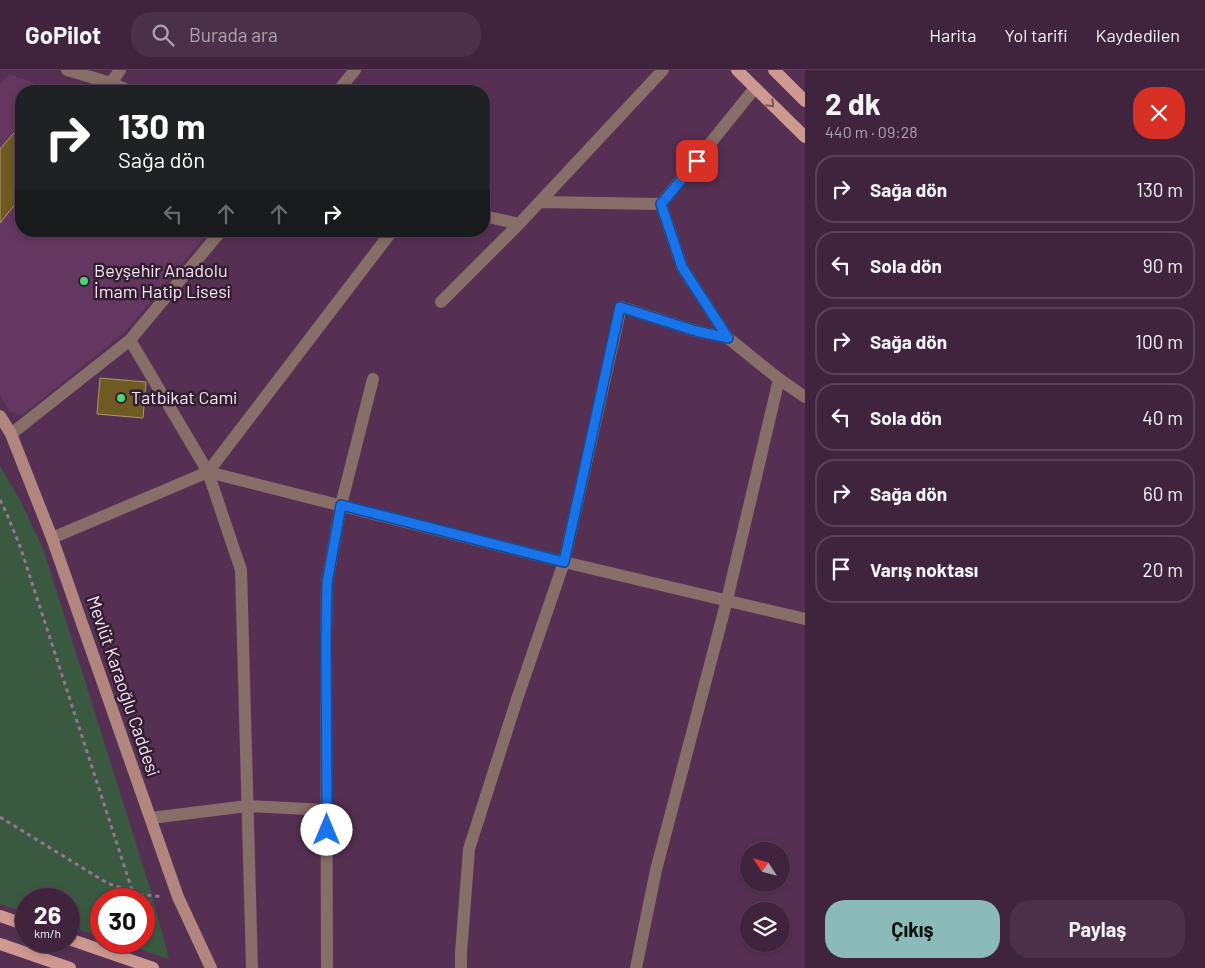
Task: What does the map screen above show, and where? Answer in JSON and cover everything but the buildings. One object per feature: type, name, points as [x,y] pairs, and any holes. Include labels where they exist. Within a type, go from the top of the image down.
[{"type":"main road","points":[[737,70],[805,138]]},
{"type":"main road","points":[[774,70],[805,101]]},
{"type":"main road","name":"Mevlüt Karaoğlu Caddesi","points":[[0,416],[11,434],[52,538],[178,897],[211,968]]},
{"type":"main road","points":[[0,916],[15,921]]},
{"type":"main road","points":[[0,944],[70,968]]},
{"type":"main road","points":[[80,944],[153,968]]},
{"type":"street","points":[[67,70],[116,85]]},
{"type":"street","points":[[111,83],[120,70]]},
{"type":"street","points":[[343,85],[355,70]]},
{"type":"street","points":[[441,302],[519,224],[663,70]]},
{"type":"street","points":[[661,204],[755,88]]},
{"type":"street","points":[[540,202],[661,204]]},
{"type":"street","points":[[661,204],[682,267],[728,338],[779,379],[805,397]]},
{"type":"street","points":[[490,217],[519,224]]},
{"type":"street","points":[[11,434],[130,340],[216,237]]},
{"type":"street","points":[[52,538],[208,472],[387,237]]},
{"type":"street","points":[[461,968],[470,849],[517,698],[564,562],[620,307],[696,331],[728,338]]},
{"type":"street","points":[[130,340],[208,472],[241,570],[252,968]]},
{"type":"street","points":[[327,968],[327,583],[341,505],[373,379]]},
{"type":"street","points":[[636,968],[656,870],[727,600],[779,379]]},
{"type":"street","points":[[208,472],[564,562],[805,618]]},
{"type":"street","points":[[151,818],[247,806],[327,810]]},
{"type":"path","points":[[0,500],[20,546],[130,888]]},
{"type":"path","points":[[0,817],[107,882],[121,888]]},
{"type":"path","points":[[155,897],[178,897]]},
{"type":"shaded area","name":"Beyşehir Anadolu İmam Hatip Lisesi","points":[[9,74],[39,85],[15,85],[15,237],[204,237],[126,331],[22,415],[10,412],[0,395],[0,84]]},
{"type":"green space","points":[[0,466],[21,502],[44,551],[150,888],[90,888],[90,933],[80,930],[80,888],[15,888],[15,909],[0,904]]},
{"type":"green space","points":[[155,907],[169,959],[151,953],[155,953]]},
{"type":"place","name":"Beyşehir Anadolu İmam Hatip Lisesi","points":[[84,281]]},
{"type":"place","name":"Tatbikat Cami","points":[[121,398]]},
{"type":"route","points":[[327,830],[327,583],[341,505],[564,562],[620,307],[696,331],[728,338],[682,267],[661,204],[697,161]]}]
